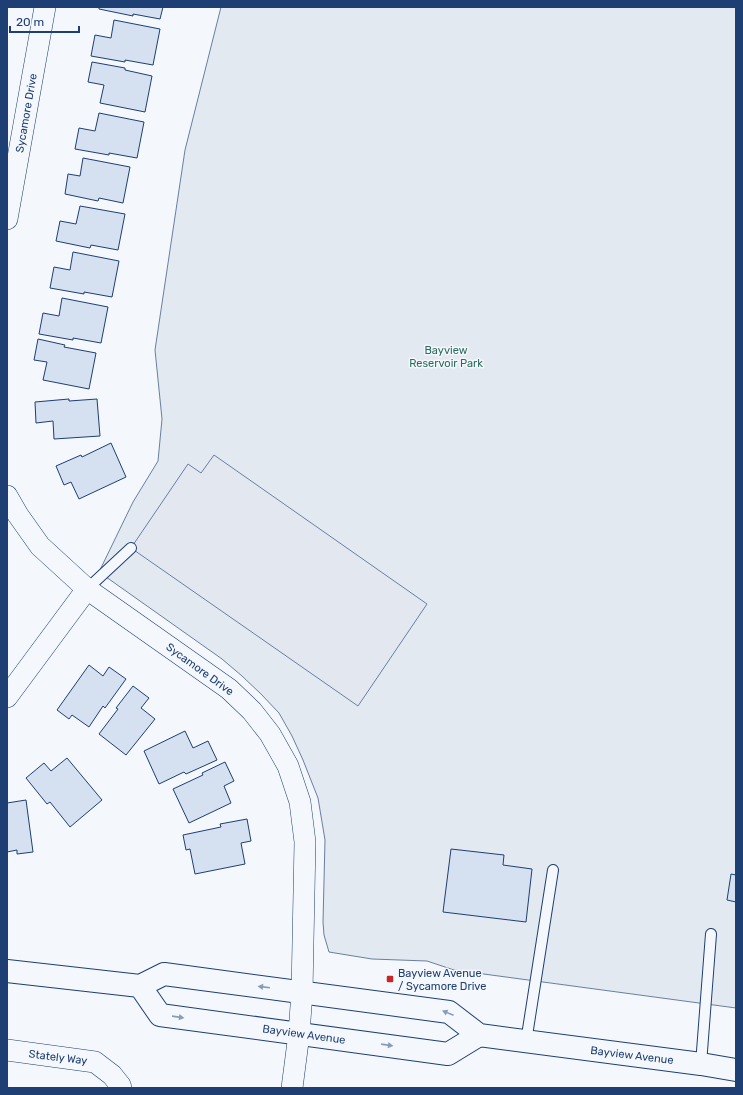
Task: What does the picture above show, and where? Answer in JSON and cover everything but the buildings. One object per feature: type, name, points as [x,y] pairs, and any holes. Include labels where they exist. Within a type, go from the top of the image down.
[{"type":"main road","points":[[7,971],[140,986]]},
{"type":"main road","name":"Bayview Avenue","points":[[479,1036],[448,1054],[301,1013],[164,974],[140,986],[160,1015],[301,1013],[449,1012],[479,1036],[701,1064],[736,1070]]},
{"type":"street","name":"Sycamore Drive","points":[[7,219],[12,157],[45,7]]},
{"type":"street","name":"Sycamore Drive","points":[[7,496],[18,515],[40,546],[87,589],[229,689],[252,710],[270,734],[288,766],[300,802],[305,842],[301,1013],[292,1088]]},
{"type":"street","points":[[7,697],[87,589]]},
{"type":"street","name":"Stately Way","points":[[7,1050],[95,1062],[112,1075],[120,1085],[120,1088]]},
{"type":"lane","points":[[87,589],[130,548]]},
{"type":"lane","points":[[526,1042],[553,870]]},
{"type":"lane","points":[[701,1064],[711,934]]},
{"type":"green space","name":"Bayview Reservoir Park","points":[[221,7],[736,7],[736,1008],[454,970],[427,961],[372,959],[329,952],[324,935],[323,922],[325,840],[318,798],[292,736],[279,713],[242,676],[222,659],[99,572],[133,502],[158,461],[162,419],[155,350],[185,150]]},
{"type":"shaded area","points":[[214,455],[427,604],[358,706],[131,548],[188,464],[201,473]]},
{"type":"place","name":"Bayview Avenue / Sycamore Drive","points":[[390,979]]}]
